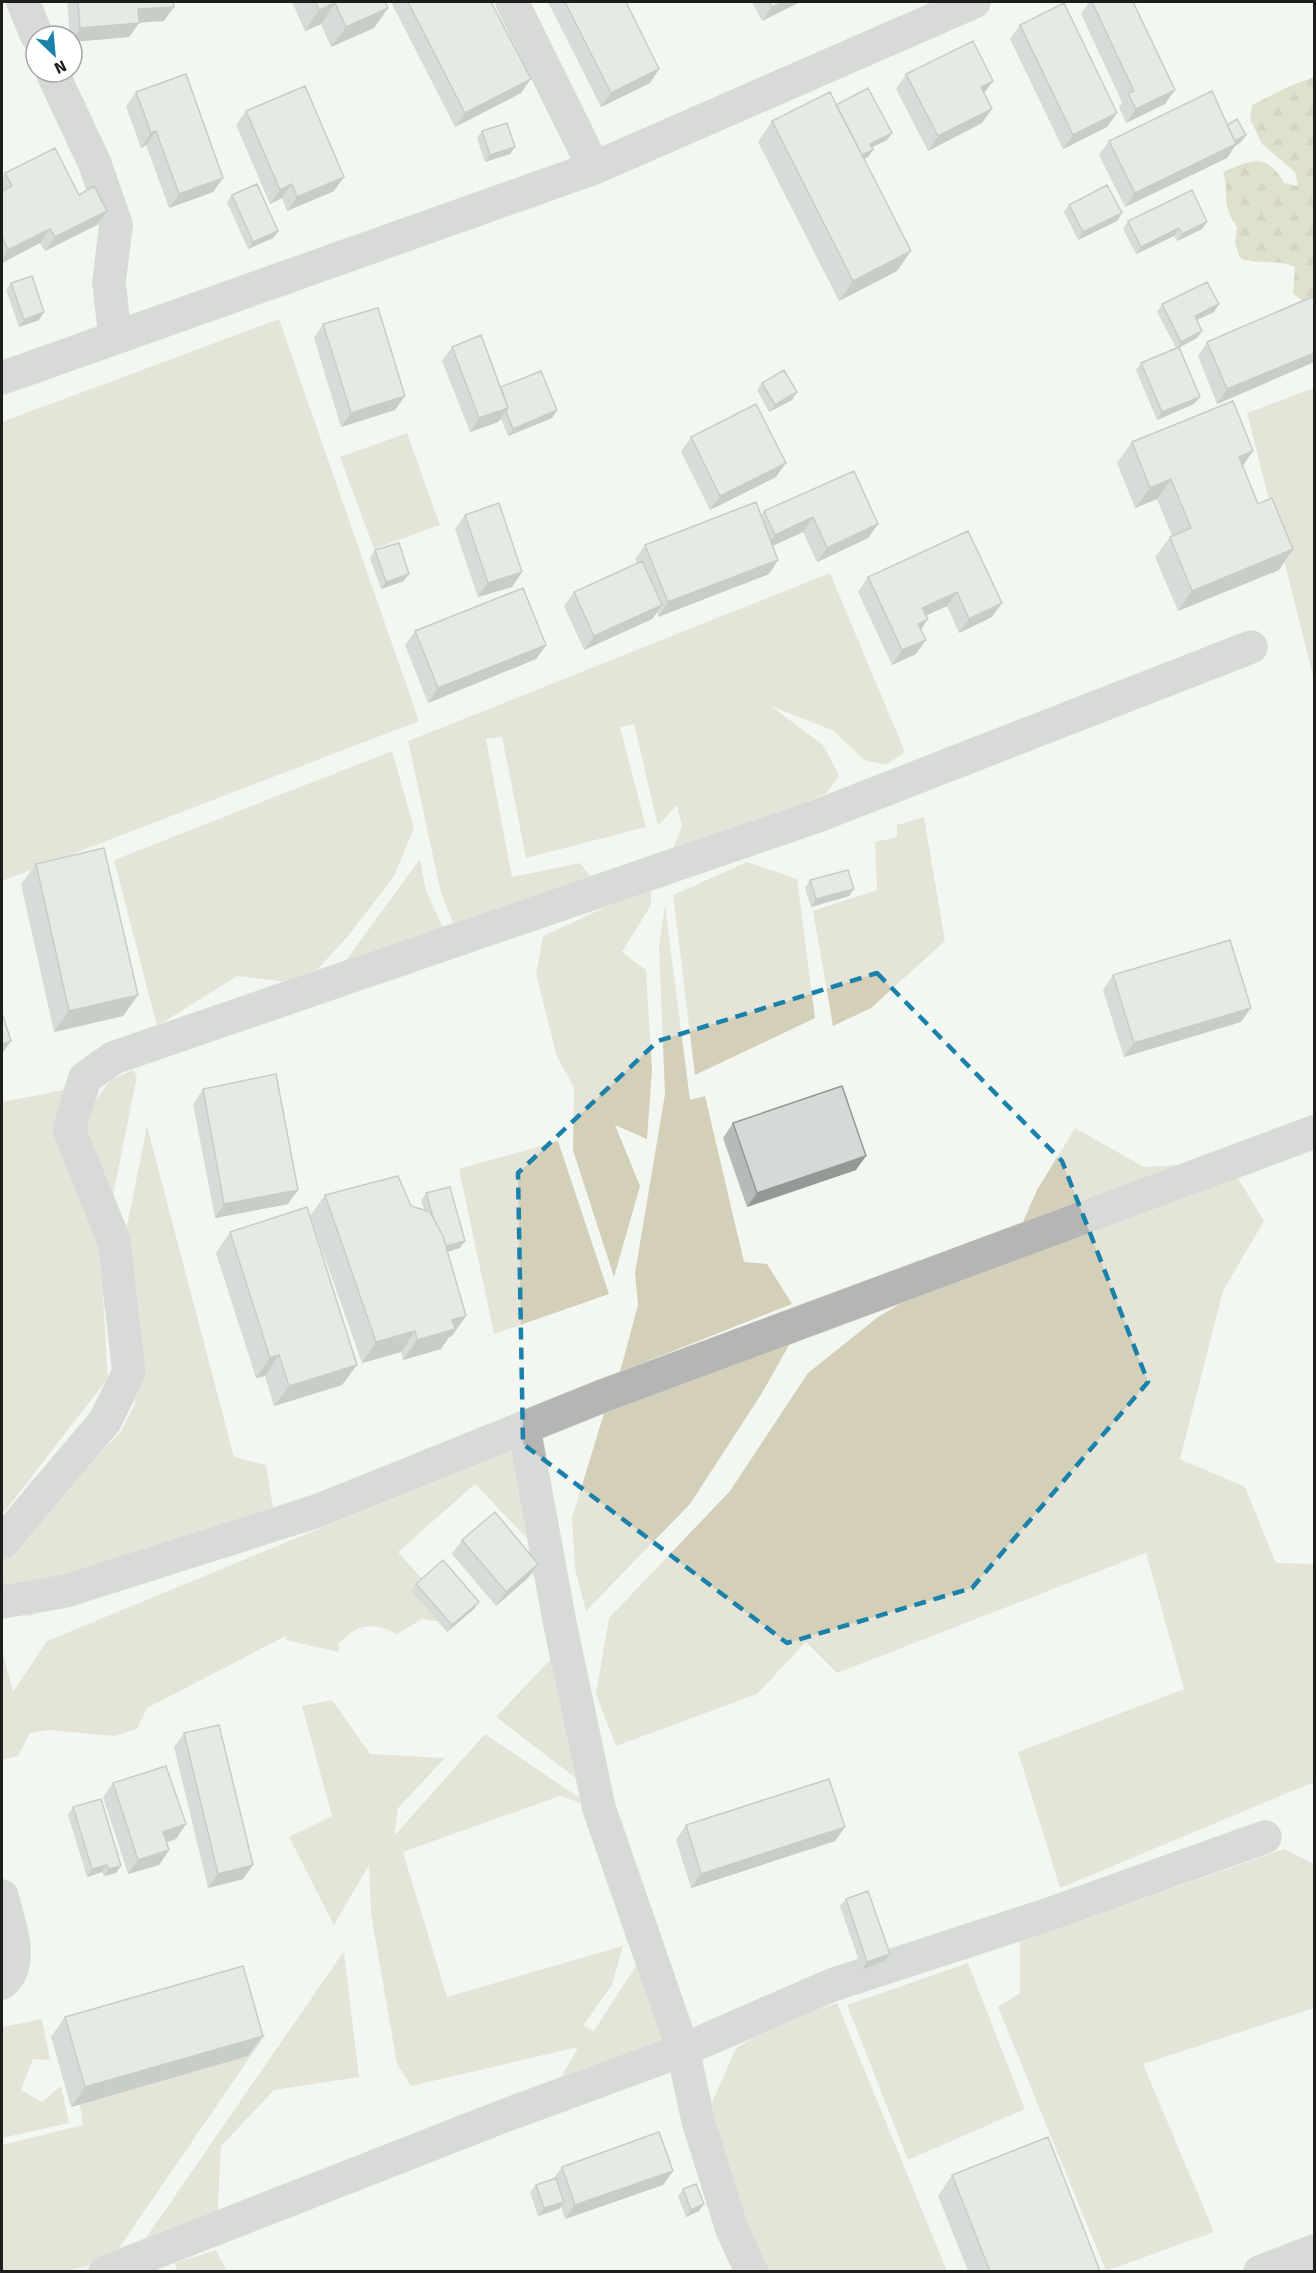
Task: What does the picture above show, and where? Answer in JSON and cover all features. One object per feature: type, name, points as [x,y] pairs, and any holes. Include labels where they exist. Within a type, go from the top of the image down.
[{"type":"street","points":[[23,2],[32,24]]},
{"type":"street","points":[[512,2],[594,168]]},
{"type":"street","points":[[2,378],[594,168],[974,2]]},
{"type":"street","points":[[58,84],[95,164],[116,225],[109,282],[115,337]]},
{"type":"street","points":[[2,1543],[105,1421],[129,1372],[114,1241],[69,1129],[85,1078],[94,1071],[113,1058],[820,815],[1251,647]]},
{"type":"street","points":[[2,1602],[65,1592],[317,1511],[600,1397],[1314,1132]]},
{"type":"street","points":[[524,1429],[560,1624],[599,1808],[683,2050],[698,2120],[732,2229],[752,2271]]},
{"type":"street","points":[[105,2271],[501,2116],[683,2050],[832,1985],[1047,1915],[1266,1837]]},
{"type":"street","points":[[2,1896],[15,1953],[9,1977],[2,1983]]},
{"type":"street","points":[[1260,2271],[1314,2251]]},
{"type":"highlighted area","points":[[877,973],[1062,1161],[1148,1382],[972,1588],[787,1643],[523,1444],[518,1173],[658,1041]]},
{"type":"shaded area","points":[[279,319],[419,721],[2,881],[2,422]]},
{"type":"shaded area","points":[[1314,388],[1314,680],[1247,413]]},
{"type":"shaded area","points":[[407,433],[440,525],[374,549],[340,457]]},
{"type":"shaded area","points":[[830,573],[905,752],[886,765],[864,760],[834,731],[771,706],[823,745],[839,775],[827,793],[736,833],[672,850],[682,827],[677,805],[658,826],[634,724],[620,727],[646,827],[526,858],[502,737],[486,739],[512,877],[580,863],[599,887],[456,930],[441,893],[408,741]]},
{"type":"shaded area","points":[[392,751],[414,828],[394,876],[349,935],[304,984],[237,976],[157,1026],[114,860]]},
{"type":"shaded area","points":[[924,817],[945,941],[871,1008],[833,1026],[813,911],[877,890],[875,842],[897,837],[897,825]]},
{"type":"shaded area","points":[[420,859],[426,891],[448,938],[336,974]]},
{"type":"shaded area","points":[[747,862],[797,879],[815,1018],[695,1075],[673,895]]},
{"type":"shaded area","points":[[651,886],[651,905],[622,952],[646,970],[652,1069],[647,1139],[615,1125],[640,1186],[614,1277],[573,1150],[574,1087],[557,1057],[536,974],[543,936]]},
{"type":"shaded area","points":[[665,905],[690,1100],[705,1096],[744,1262],[767,1264],[792,1304],[620,1372],[638,1305],[635,1273],[665,1094],[659,946]]},
{"type":"shaded area","points":[[133,1070],[137,1076],[112,1201],[84,1126],[93,1104],[111,1079]]},
{"type":"shaded area","points":[[64,1090],[60,1136],[100,1246],[108,1378],[2,1515],[2,1102]]},
{"type":"shaded area","points":[[147,1126],[234,1457],[266,1465],[273,1508],[67,1604],[29,1616],[2,1612],[2,1558],[121,1431],[135,1404],[126,1231]]},
{"type":"shaded area","points":[[1075,1128],[1144,1167],[1228,1162],[1264,1221],[1223,1291],[1180,1459],[1245,1487],[1276,1563],[1314,1564],[1314,1782],[1060,1888],[1018,1752],[1184,1689],[1146,1553],[837,1673],[806,1642],[757,1694],[616,1746],[596,1694],[609,1618],[730,1491],[808,1373],[878,1317],[961,1267],[1015,1240],[1037,1190]]},
{"type":"shaded area","points":[[558,1141],[609,1294],[494,1334],[459,1169]]},
{"type":"shaded area","points":[[789,1345],[762,1393],[690,1504],[586,1611],[575,1569],[572,1518],[605,1410],[712,1357]]},
{"type":"shaded area","points":[[517,1447],[556,1566],[541,1580],[517,1566],[536,1548],[475,1484],[398,1552],[442,1601],[459,1591],[464,1616],[443,1621],[422,1619],[397,1634],[373,1626],[359,1628],[338,1644],[339,1652],[286,1640],[286,1636],[147,1708],[137,1729],[115,1736],[49,1730],[30,1733],[18,1756],[2,1760],[2,1650],[13,1692],[47,1641]]},
{"type":"shaded area","points":[[568,1650],[590,1789],[496,1717],[549,1661]]},
{"type":"shaded area","points":[[332,1700],[370,1754],[445,1758],[398,1808],[394,1836],[485,1734],[593,1807],[560,1796],[403,1852],[447,1997],[623,1946],[612,1985],[583,2026],[594,2031],[640,1959],[666,2050],[552,2094],[578,2047],[411,2086],[397,2064],[371,1914],[369,1865],[334,1925],[289,1837],[332,1816],[302,1706]]},
{"type":"shaded area","points":[[1284,1849],[1314,1864],[1314,2008],[1143,2064],[1214,2232],[1106,2271],[998,2007],[1020,1993],[1020,1942]]},
{"type":"shaded area","points":[[344,1951],[359,2077],[274,2090],[221,2146],[217,2224],[139,2248]]},
{"type":"shaded area","points":[[968,1963],[1025,2109],[908,2160],[847,2005]]},
{"type":"shaded area","points":[[837,2003],[947,2271],[768,2271],[755,2253],[711,2105],[736,2048],[777,2024]]},
{"type":"shaded area","points":[[42,2019],[50,2060],[33,2059],[21,2090],[42,2102],[61,2086],[69,2123],[2,2138],[2,2027]]},
{"type":"shaded area","points":[[266,2034],[110,2261],[65,2271],[2,2271],[2,2145],[83,2125],[78,2092]]},
{"type":"shaded area","points":[[216,2250],[227,2271],[177,2271],[175,2263]]},
{"type":"green space","points":[[1314,77],[1314,308],[1293,294],[1295,267],[1282,263],[1255,262],[1240,258],[1235,243],[1237,227],[1227,205],[1223,172],[1242,164],[1258,161],[1271,167],[1284,183],[1298,186],[1295,172],[1262,144],[1250,119],[1252,105]]},
{"type":"building","points":[[78,2],[173,2],[174,7],[138,9],[139,23],[84,28],[84,24],[80,24]]},
{"type":"building","points":[[315,2],[385,2],[388,8],[346,27],[335,3],[319,10]]},
{"type":"building","points":[[408,2],[491,2],[531,79],[465,113]]},
{"type":"building","points":[[565,2],[626,2],[659,69],[611,93]]},
{"type":"building","points":[[769,2],[783,2],[772,7]]},
{"type":"building","points":[[1092,2],[1133,2],[1175,90],[1136,109],[1128,93],[1134,91]]},
{"type":"building","points":[[1064,3],[1117,113],[1073,135],[1020,25]]},
{"type":"building","points":[[973,41],[993,81],[981,87],[992,109],[938,136],[906,74]]},
{"type":"building","points":[[186,74],[223,178],[179,194],[156,131],[151,133],[136,92]]},
{"type":"building","points":[[305,86],[344,177],[297,197],[292,184],[280,190],[246,111]]},
{"type":"building","points":[[868,88],[892,133],[870,144],[873,150],[862,155],[836,105]]},
{"type":"building","points":[[1212,91],[1236,144],[1135,193],[1109,141]]},
{"type":"building","points":[[830,92],[911,251],[853,281],[772,121]]},
{"type":"building","points":[[1237,119],[1246,135],[1235,141],[1227,125]]},
{"type":"building","points":[[507,123],[515,147],[490,155],[482,131]]},
{"type":"building","points":[[55,148],[79,195],[94,186],[107,211],[55,237],[50,229],[8,250],[2,237],[2,191],[12,186],[5,173]]},
{"type":"building","points":[[257,184],[278,231],[253,242],[232,195]]},
{"type":"building","points":[[1107,185],[1122,213],[1083,232],[1069,205]]},
{"type":"building","points":[[1192,190],[1207,222],[1182,234],[1179,228],[1141,247],[1128,221]]},
{"type":"building","points":[[32,276],[44,312],[24,320],[11,283]]},
{"type":"building","points":[[1207,282],[1219,304],[1195,316],[1202,331],[1181,342],[1162,304]]},
{"type":"building","points":[[1314,296],[1314,353],[1227,389],[1207,342]]},
{"type":"building","points":[[378,308],[405,396],[351,413],[323,324]]},
{"type":"building","points":[[481,335],[508,408],[479,418],[452,347]]},
{"type":"building","points":[[1179,347],[1200,397],[1162,412],[1141,363]]},
{"type":"building","points":[[784,370],[797,392],[775,405],[762,383]]},
{"type":"building","points":[[541,371],[557,410],[513,429],[501,387]]},
{"type":"building","points":[[1233,401],[1253,451],[1239,457],[1258,504],[1272,498],[1293,549],[1192,591],[1170,537],[1191,528],[1171,479],[1150,488],[1132,442]]},
{"type":"building","points":[[756,404],[786,463],[720,496],[691,437]]},
{"type":"building","points":[[854,471],[878,524],[827,548],[813,517],[775,535],[764,511]]},
{"type":"building","points":[[756,502],[778,560],[668,602],[645,545]]},
{"type":"building","points":[[499,503],[522,572],[488,583],[465,515]]},
{"type":"building","points":[[968,531],[1002,603],[969,619],[957,592],[922,608],[928,619],[918,624],[926,640],[902,650],[868,577]]},
{"type":"building","points":[[399,543],[409,574],[386,582],[375,550]]},
{"type":"building","points":[[642,561],[662,605],[594,636],[574,592]]},
{"type":"building","points":[[523,588],[546,645],[438,688],[415,631]]},
{"type":"building","points":[[104,848],[138,995],[69,1011],[36,864]]},
{"type":"building","points":[[848,870],[854,889],[816,899],[810,880]]},
{"type":"building","points":[[1230,940],[1251,1008],[1134,1043],[1113,975]]},
{"type":"building","points":[[2,1013],[11,1041],[2,1044]]},
{"type":"building","points":[[276,1074],[298,1190],[224,1204],[203,1089]]},
{"type":"building","points":[[842,1086],[866,1156],[757,1193],[733,1123]]},
{"type":"building","points":[[398,1176],[411,1206],[430,1212],[443,1236],[466,1316],[452,1320],[455,1329],[417,1340],[415,1331],[376,1342],[325,1195]]},
{"type":"building","points":[[450,1187],[465,1241],[446,1246],[433,1217],[426,1193]]},
{"type":"building","points":[[307,1207],[357,1365],[289,1386],[279,1355],[270,1358],[230,1232]]},
{"type":"building","points":[[495,1512],[538,1564],[506,1592],[462,1540]]},
{"type":"building","points":[[443,1560],[479,1602],[452,1625],[416,1584]]},
{"type":"building","points":[[219,1725],[253,1865],[218,1874],[184,1733]]},
{"type":"building","points":[[166,1766],[186,1824],[163,1832],[169,1850],[138,1860],[113,1783]]},
{"type":"building","points":[[829,1779],[845,1827],[701,1874],[686,1825]]},
{"type":"building","points":[[101,1799],[121,1866],[109,1869],[107,1865],[92,1869],[73,1807]]},
{"type":"building","points":[[868,1891],[890,1954],[867,1962],[846,1899]]},
{"type":"building","points":[[243,1966],[263,2036],[85,2087],[65,2017]]},
{"type":"building","points":[[659,2132],[673,2171],[575,2205],[562,2167]]},
{"type":"building","points":[[1048,2137],[1100,2271],[990,2271],[952,2175]]},
{"type":"building","points":[[556,2178],[564,2202],[544,2208],[536,2185]]},
{"type":"building","points":[[696,2184],[704,2204],[691,2210],[683,2189]]}]
